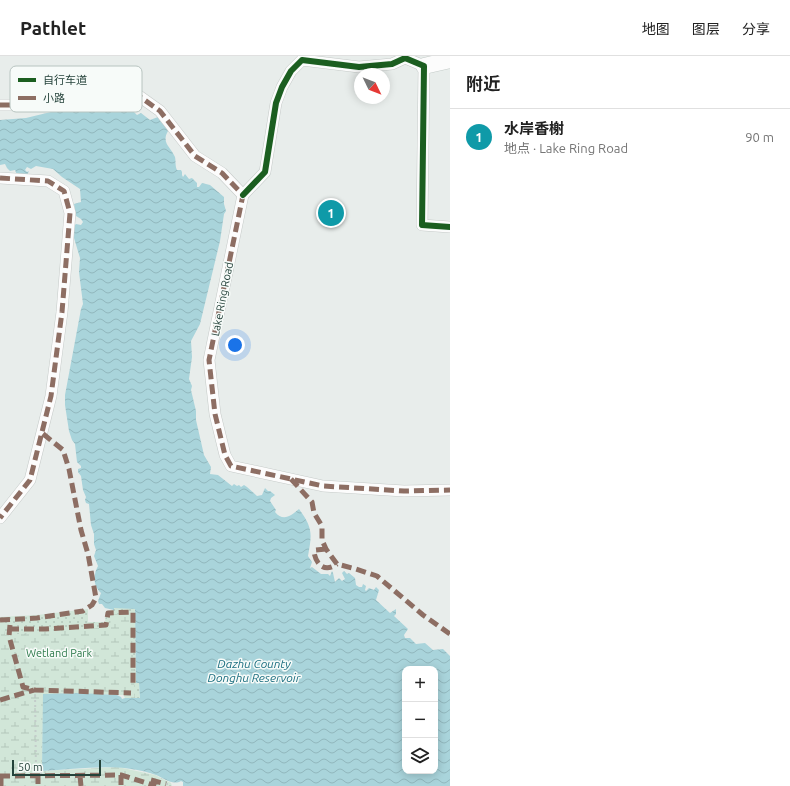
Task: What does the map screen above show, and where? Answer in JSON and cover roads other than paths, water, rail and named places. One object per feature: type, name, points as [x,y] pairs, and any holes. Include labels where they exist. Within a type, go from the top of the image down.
[{"type":"main road","points":[[424,66],[450,60]]},
{"type":"street","points":[[142,98],[160,111],[195,156],[222,173],[243,195],[265,172],[276,102],[282,87],[292,71],[302,60],[359,67],[392,64],[405,58],[424,66],[422,225],[450,227]]},
{"type":"street","points":[[0,178],[48,181],[64,191],[70,213],[62,312],[51,396],[30,480],[0,518]]},
{"type":"street","name":"Lake Ring Road","points":[[243,195],[209,360],[215,414],[225,455],[231,466],[322,486],[404,491],[450,490]]},
{"type":"water","name":"Dazhu County Donghu Reservoir","points":[[51,112],[134,112],[137,115],[141,113],[150,120],[158,117],[161,118],[168,131],[166,135],[166,142],[175,157],[177,170],[181,170],[183,177],[185,174],[189,179],[192,178],[197,183],[197,187],[199,187],[202,183],[210,185],[224,197],[226,211],[224,214],[220,241],[200,324],[191,341],[192,357],[189,379],[192,386],[191,390],[196,411],[196,420],[204,455],[211,467],[210,474],[218,475],[232,486],[234,484],[241,487],[244,485],[257,496],[262,495],[265,488],[270,491],[275,495],[270,501],[276,510],[275,512],[281,517],[290,516],[299,509],[307,521],[311,536],[308,556],[312,562],[310,568],[312,567],[321,574],[328,574],[330,576],[332,571],[335,582],[339,578],[342,581],[345,579],[342,573],[344,571],[347,574],[349,573],[355,578],[356,585],[362,587],[363,584],[366,586],[366,591],[369,588],[374,590],[376,587],[379,590],[376,600],[390,613],[396,609],[396,614],[394,616],[408,629],[404,635],[405,638],[410,638],[416,644],[425,643],[433,650],[443,649],[450,656],[450,786],[183,786],[183,782],[181,781],[175,783],[142,771],[114,767],[42,771],[43,694],[79,693],[117,695],[122,699],[140,698],[139,683],[136,683],[135,609],[114,608],[114,610],[105,608],[102,604],[99,604],[98,601],[101,593],[95,584],[95,573],[98,566],[94,556],[96,550],[89,504],[86,503],[81,476],[78,472],[78,469],[81,468],[81,466],[77,462],[75,444],[69,431],[65,405],[65,395],[83,304],[79,272],[80,258],[74,238],[74,226],[76,224],[81,225],[83,222],[76,216],[74,204],[81,202],[80,189],[53,169],[36,166],[31,169],[27,167],[25,170],[27,172],[29,171],[26,177],[17,175],[15,170],[10,171],[5,164],[0,165],[0,120],[26,118]]},
{"type":"place","name":"水岸香榭","points":[[331,213]]},
{"type":"park label","name":"Wetland Park","points":[[59,653]]}]
